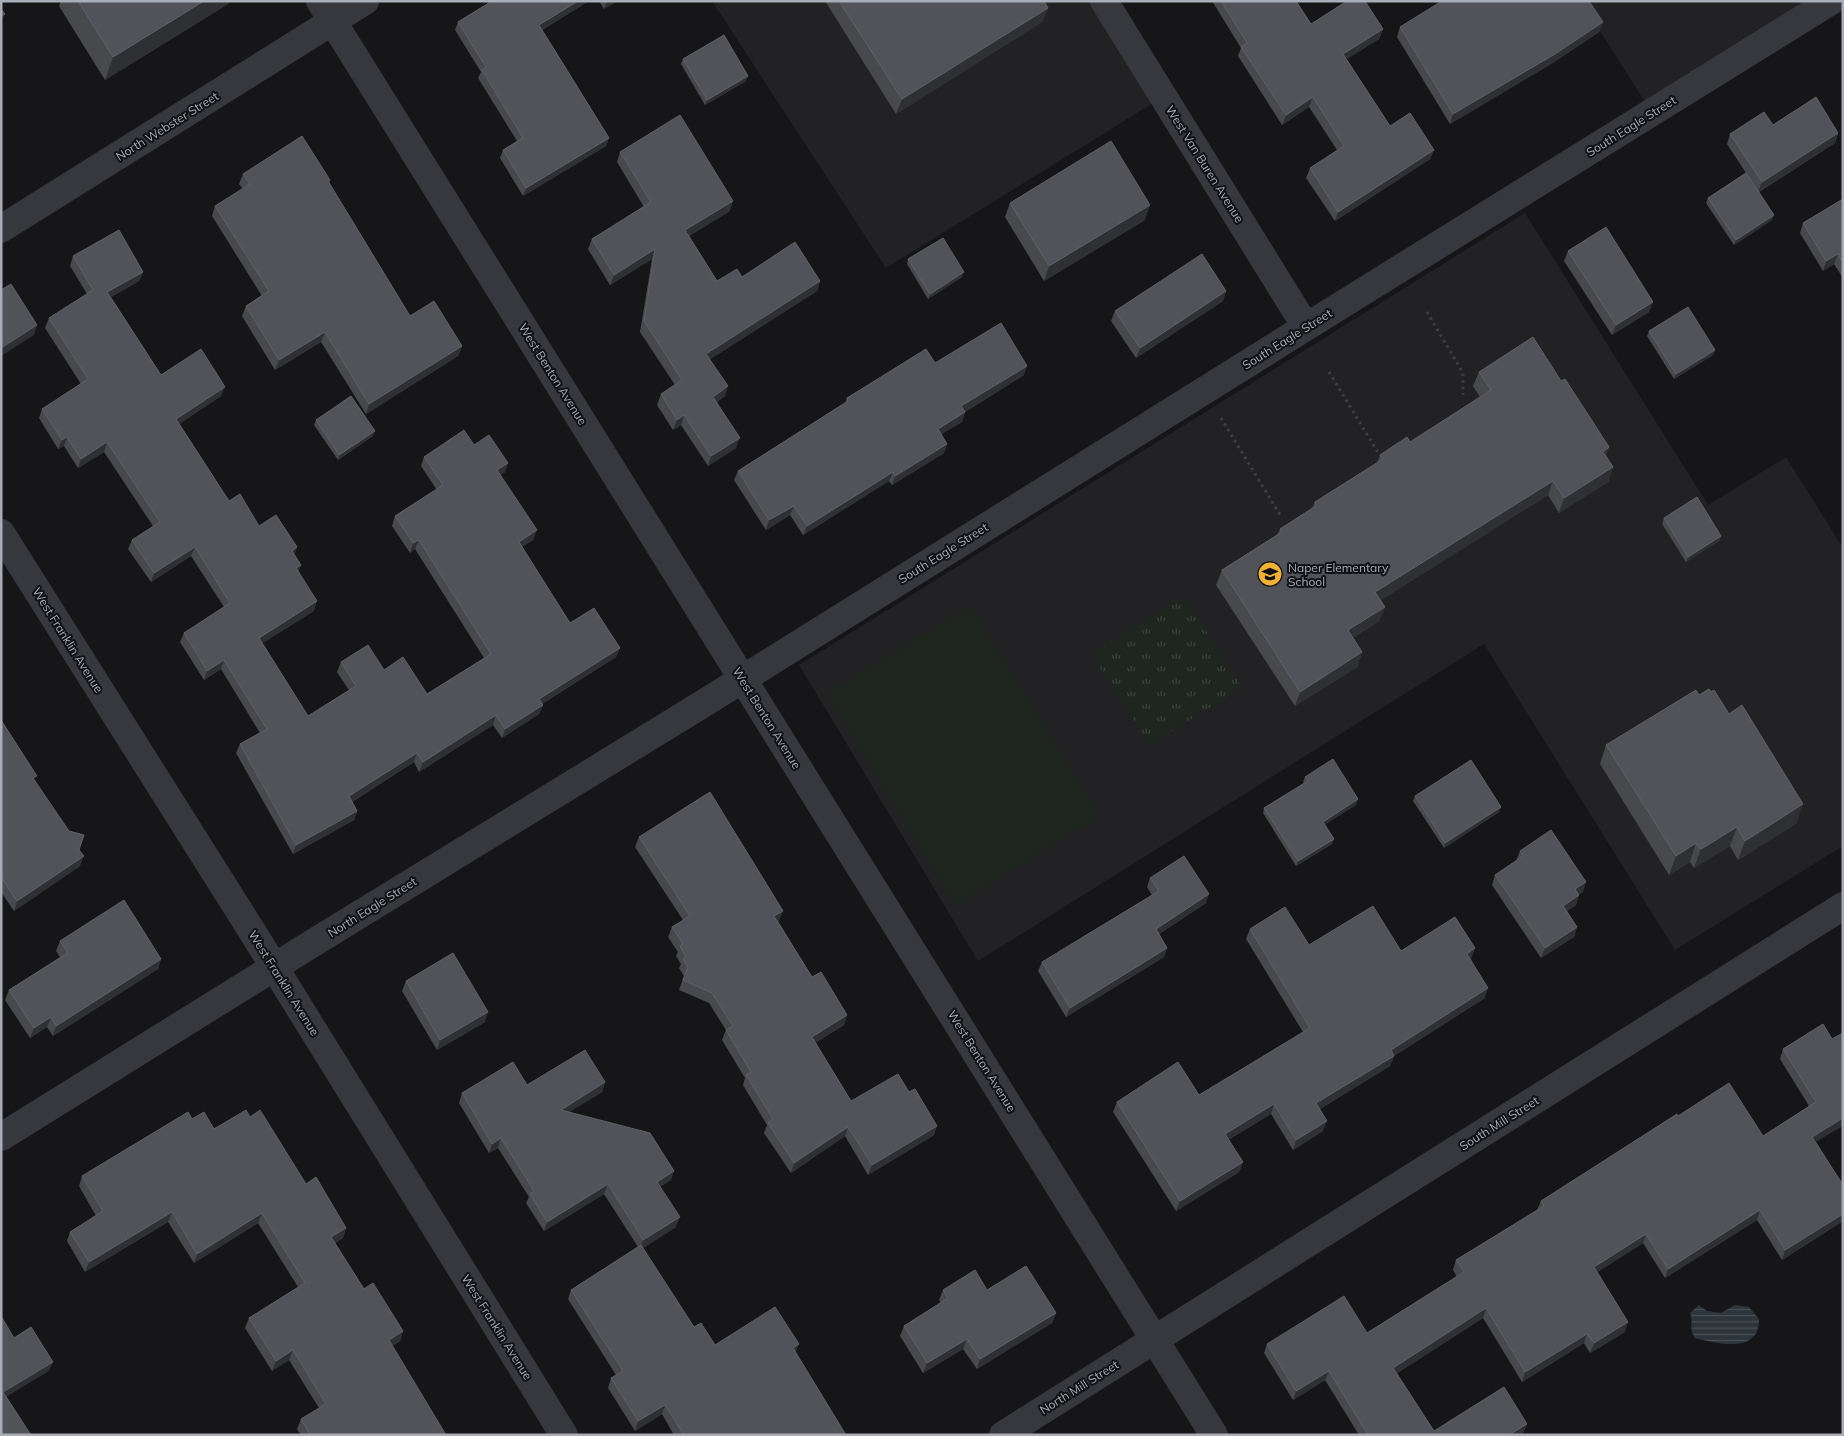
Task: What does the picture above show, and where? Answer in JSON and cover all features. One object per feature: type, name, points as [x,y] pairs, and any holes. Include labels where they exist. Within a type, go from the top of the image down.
[{"type":"street","name":"North Webster Street","points":[[1,229],[326,11],[365,1]]},
{"type":"street","name":"West Van Buren Avenue","points":[[1104,1],[1306,327]]},
{"type":"street","name":"South Eagle Street","points":[[743,679],[1831,1]]},
{"type":"street","name":"West Benton Avenue","points":[[326,11],[1214,1435]]},
{"type":"street","name":"West Franklin Avenue","points":[[1,534],[274,968],[564,1435]]},
{"type":"street","name":"North Eagle Street","points":[[1,1137],[743,679]]},
{"type":"street","name":"South Mill Street","points":[[1155,1339],[1843,906]]},
{"type":"street","name":"North Mill Street","points":[[1002,1435],[1155,1339]]},
{"type":"path","points":[[1427,312],[1463,374],[1463,396]]},
{"type":"path","points":[[1329,372],[1379,454]]},
{"type":"path","points":[[1215,410],[1282,518]]},
{"type":"shaded area","points":[[712,1],[1111,1],[1171,92],[886,268]]},
{"type":"shaded area","points":[[1581,1],[1843,1],[1657,121]]},
{"type":"shaded area","name":"Naper Elementary School","points":[[1525,213],[1708,505],[1786,457],[1843,548],[1843,846],[1675,950],[1484,644],[978,961],[799,665]]},
{"type":"shaded area","points":[[1699,1305],[1707,1311],[1721,1313],[1735,1305],[1749,1307],[1759,1319],[1753,1338],[1736,1344],[1725,1344],[1695,1338],[1692,1331],[1690,1313]]},
{"type":"green space","points":[[1184,596],[1242,687],[1150,745],[1091,654]]},
{"type":"green space","points":[[971,605],[1100,816],[955,905],[826,693]]},
{"type":"building","points":[[78,1],[204,1],[113,57]]},
{"type":"building","points":[[492,1],[578,1],[539,25],[609,138],[526,188],[503,150],[523,138],[482,70],[486,67],[458,22]]},
{"type":"building","points":[[839,1],[1044,1],[1048,8],[902,99]]},
{"type":"building","points":[[1221,1],[1296,1],[1311,24],[1347,1],[1365,1],[1383,29],[1343,54],[1390,126],[1410,113],[1434,150],[1338,212],[1310,168],[1344,146],[1313,97],[1286,115],[1241,47],[1247,43]]},
{"type":"building","points":[[1442,1],[1589,1],[1603,22],[1555,54],[1453,114],[1400,27]]},
{"type":"building","points":[[724,35],[748,76],[707,100],[683,59]]},
{"type":"building","points":[[1816,97],[1838,133],[1762,182],[1730,134],[1764,112],[1773,125]]},
{"type":"building","points":[[680,115],[733,201],[685,230],[717,281],[737,269],[742,277],[795,242],[820,281],[706,354],[728,386],[713,397],[740,438],[711,456],[684,415],[677,420],[661,394],[682,380],[644,321],[655,249],[614,275],[592,239],[651,202],[620,152]]},
{"type":"building","points":[[302,136],[410,316],[434,301],[462,346],[369,404],[325,332],[279,360],[246,306],[269,291],[215,206],[250,184],[243,174]]},
{"type":"building","points":[[1111,141],[1150,205],[1049,266],[1010,203]]},
{"type":"building","points":[[1746,173],[1774,215],[1736,240],[1708,198]]},
{"type":"building","points":[[1843,199],[1843,263],[1838,254],[1826,261],[1803,223]]},
{"type":"building","points":[[1606,227],[1653,302],[1616,325],[1568,251]]},
{"type":"building","points":[[119,230],[143,272],[107,292],[161,375],[201,349],[225,387],[176,419],[229,501],[240,494],[259,526],[276,515],[297,547],[292,551],[301,565],[296,568],[317,601],[259,638],[308,716],[356,686],[341,662],[368,645],[384,670],[403,657],[427,694],[491,654],[419,540],[413,543],[395,516],[443,485],[424,457],[464,430],[474,445],[489,435],[508,463],[497,470],[537,530],[519,542],[570,623],[594,608],[620,648],[539,699],[543,705],[505,729],[496,715],[423,762],[417,753],[349,796],[357,811],[296,845],[240,744],[267,729],[224,660],[207,671],[184,633],[230,603],[195,547],[154,573],[132,540],[160,522],[107,442],[81,459],[67,437],[62,440],[42,409],[88,379],[49,318],[93,290],[73,256]]},
{"type":"building","points":[[943,238],[964,272],[930,294],[908,259]]},
{"type":"building","points":[[1202,254],[1226,291],[1140,348],[1115,311]]},
{"type":"building","points":[[11,284],[37,325],[1,348],[1,290]]},
{"type":"building","points":[[1688,307],[1715,350],[1676,374],[1649,331]]},
{"type":"building","points":[[1001,323],[1027,366],[961,406],[965,412],[938,429],[947,444],[895,476],[893,472],[807,526],[794,506],[769,520],[738,471],[848,401],[847,398],[926,349],[935,363]]},
{"type":"building","points":[[1533,337],[1561,381],[1565,379],[1609,447],[1603,452],[1613,467],[1564,498],[1553,481],[1375,592],[1385,607],[1348,630],[1362,652],[1300,692],[1222,570],[1282,532],[1280,529],[1316,506],[1315,502],[1383,459],[1380,455],[1407,437],[1410,442],[1491,390],[1479,372]]},
{"type":"building","points":[[351,396],[375,431],[339,455],[316,420]]},
{"type":"building","points":[[1697,497],[1721,536],[1688,557],[1664,518]]},
{"type":"building","points":[[1709,689],[1711,692],[1714,690],[1729,714],[1742,705],[1803,804],[1745,841],[1737,827],[1701,849],[1696,843],[1676,856],[1606,745],[1696,690],[1699,695]]},
{"type":"building","points":[[1,720],[37,776],[33,778],[69,831],[84,835],[79,850],[84,856],[17,901],[1,877]]},
{"type":"building","points":[[1333,759],[1358,799],[1323,822],[1334,839],[1298,861],[1264,808],[1308,781],[1305,777]]},
{"type":"building","points":[[1471,760],[1501,807],[1445,843],[1415,796]]},
{"type":"building","points":[[710,792],[783,911],[774,916],[812,977],[821,972],[847,1015],[812,1037],[851,1101],[898,1074],[909,1092],[915,1089],[937,1126],[872,1165],[848,1127],[794,1163],[768,1123],[773,1119],[746,1075],[751,1072],[726,1030],[733,1026],[712,993],[683,980],[688,967],[683,959],[686,957],[680,946],[683,944],[672,927],[690,916],[639,837]]},
{"type":"building","points":[[1551,830],[1586,882],[1575,889],[1579,895],[1563,906],[1577,927],[1545,948],[1495,875],[1523,856],[1520,851]]},
{"type":"building","points":[[1184,856],[1209,894],[1156,929],[1167,948],[1070,1008],[1042,962],[1159,891],[1150,878]]},
{"type":"building","points":[[124,900],[161,959],[56,1026],[51,1017],[34,1028],[9,990],[68,953],[60,941]]},
{"type":"building","points":[[1373,906],[1401,951],[1455,917],[1475,948],[1467,954],[1488,988],[1391,1050],[1394,1056],[1316,1103],[1327,1121],[1296,1140],[1274,1104],[1225,1134],[1243,1162],[1180,1201],[1117,1102],[1178,1062],[1199,1095],[1310,1028],[1250,929],[1285,907],[1309,945]]},
{"type":"building","points":[[453,953],[488,1012],[440,1040],[406,981]]},
{"type":"building","points":[[1823,1024],[1832,1039],[1843,1033],[1843,1118],[1812,1137],[1843,1185],[1843,1214],[1785,1250],[1760,1210],[1668,1269],[1646,1234],[1594,1267],[1628,1322],[1594,1343],[1587,1334],[1525,1372],[1486,1308],[1393,1368],[1434,1431],[1504,1387],[1527,1424],[1509,1435],[1368,1435],[1329,1371],[1296,1391],[1267,1344],[1344,1296],[1367,1333],[1464,1272],[1456,1260],[1544,1206],[1541,1201],[1729,1083],[1763,1136],[1816,1102],[1783,1049]]},
{"type":"building","points":[[585,1050],[605,1082],[561,1110],[650,1133],[674,1171],[657,1182],[680,1217],[643,1240],[608,1184],[547,1222],[530,1194],[534,1191],[501,1138],[492,1144],[462,1093],[513,1062],[527,1085]]},
{"type":"building","points":[[246,1110],[250,1117],[260,1110],[306,1184],[316,1177],[346,1228],[331,1237],[364,1289],[373,1283],[403,1331],[389,1340],[446,1435],[310,1435],[301,1419],[326,1404],[293,1350],[276,1361],[249,1318],[305,1283],[262,1213],[197,1254],[172,1212],[89,1262],[70,1232],[103,1211],[82,1176],[188,1112],[192,1119],[204,1112],[214,1129]]},
{"type":"building","points":[[641,1245],[694,1327],[701,1323],[715,1345],[775,1307],[799,1344],[793,1348],[846,1435],[684,1435],[665,1405],[638,1421],[611,1378],[623,1371],[571,1290]]},
{"type":"building","points":[[1026,1266],[1056,1313],[980,1359],[967,1339],[927,1363],[904,1326],[948,1298],[943,1290],[975,1270],[987,1290]]},
{"type":"building","points":[[1,1316],[14,1338],[31,1327],[53,1362],[3,1392],[31,1435],[1,1435]]},
{"type":"place","name":"Naper Elementary School","points":[[1270,574]]}]
